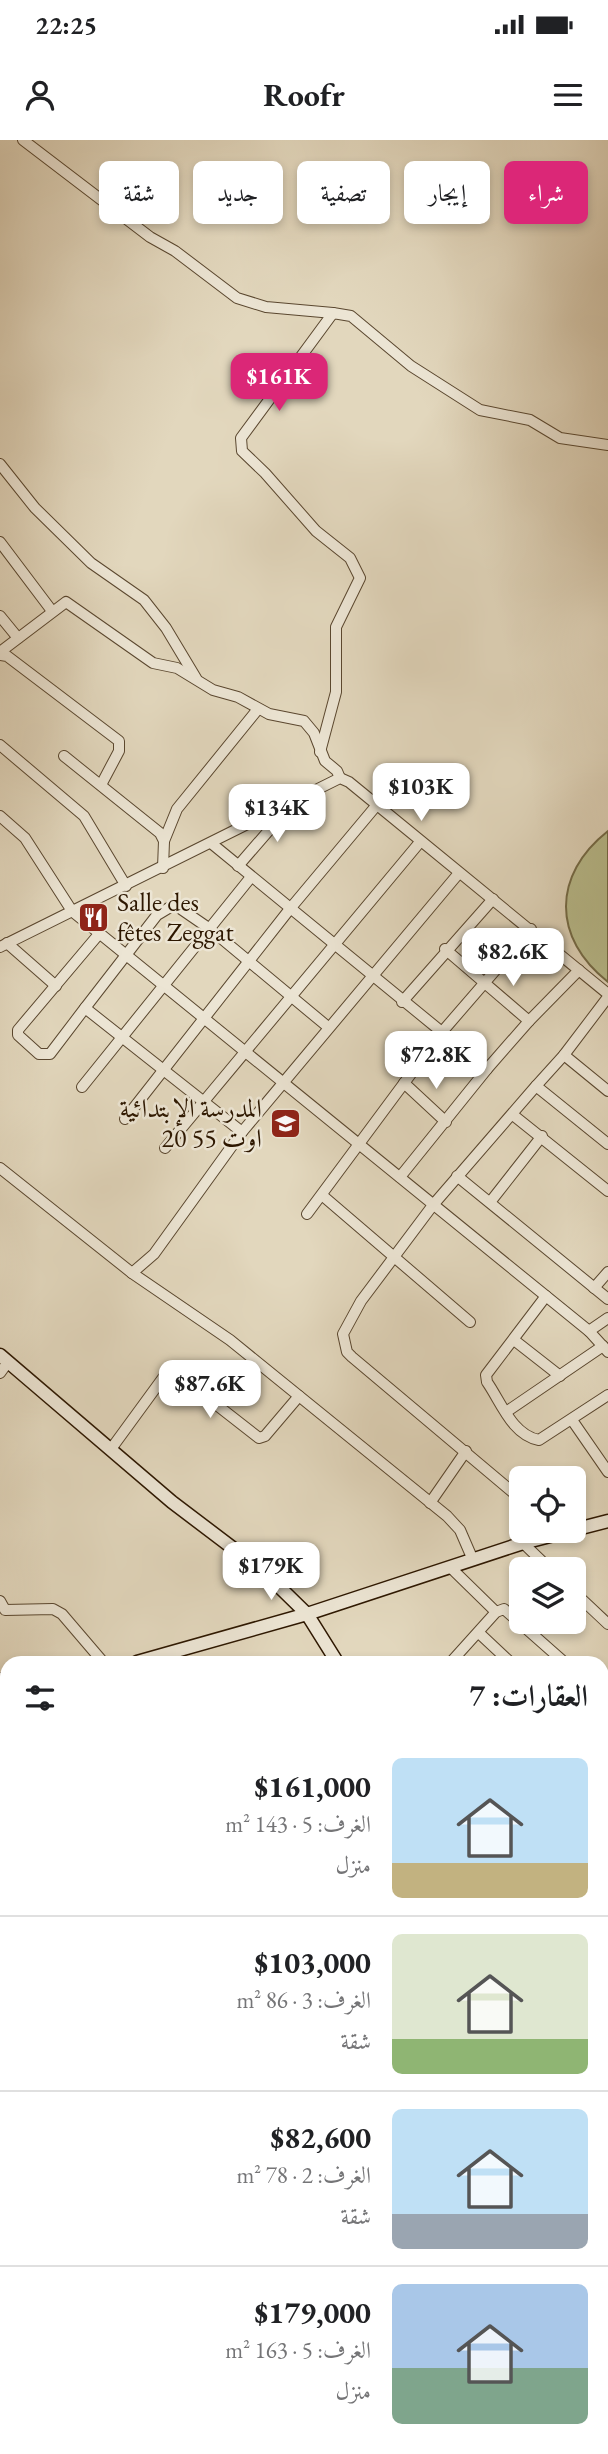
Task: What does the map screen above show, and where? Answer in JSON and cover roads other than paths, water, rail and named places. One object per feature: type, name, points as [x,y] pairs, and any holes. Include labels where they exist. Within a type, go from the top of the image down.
[{"type":"street","points":[[23,140],[150,237],[176,251],[237,298],[266,307],[351,316],[421,374],[480,410],[530,420],[560,438],[608,445]]},
{"type":"street","points":[[320,752],[336,692],[335,627],[360,578],[350,558],[316,531],[240,446],[241,438],[333,313]]},
{"type":"street","points":[[0,464],[35,508],[90,563],[144,600],[166,628],[198,680]]},
{"type":"street","points":[[0,542],[52,611]]},
{"type":"street","points":[[101,785],[119,751],[119,741],[0,653],[66,602],[153,663],[177,668],[258,709],[304,721],[314,733],[320,752],[340,778],[349,782],[531,929],[608,995],[564,1055],[433,1205],[348,1321],[343,1334],[347,1352],[509,1489]]},
{"type":"street","points":[[0,616],[18,638]]},
{"type":"street","points":[[163,868],[164,841],[177,809],[258,709]]},
{"type":"street","points":[[0,745],[84,816],[126,886]]},
{"type":"street","points":[[64,756],[160,833],[164,841]]},
{"type":"street","points":[[56,986],[4,945],[340,778]]},
{"type":"street","points":[[238,866],[293,802]]},
{"type":"street","points":[[125,1119],[248,961],[376,806]]},
{"type":"street","points":[[0,816],[25,838],[72,911],[359,1142],[589,1331],[606,1349],[506,1412]]},
{"type":"street","points":[[165,1148],[420,842]]},
{"type":"street","points":[[211,843],[289,910],[335,943],[402,1002],[487,1069]]},
{"type":"street","points":[[132,1273],[154,1254],[242,1132],[459,873]]},
{"type":"street","points":[[82,1087],[251,877]]},
{"type":"street","points":[[402,1002],[445,950],[493,899]]},
{"type":"street","points":[[99,934],[18,1033],[39,1054],[50,1054],[158,915],[172,906],[210,929],[328,1027]]},
{"type":"street","points":[[307,1214],[323,1196],[359,1142],[442,1032],[531,929]]},
{"type":"street","points":[[445,950],[529,1021]]},
{"type":"street","points":[[400,1177],[487,1069],[579,970]]},
{"type":"street","points":[[85,1008],[242,1132]]},
{"type":"street","points":[[564,1055],[608,1091]]},
{"type":"street","points":[[404,1083],[446,1122]]},
{"type":"street","points":[[536,1086],[608,1144]]},
{"type":"street","points":[[513,1115],[608,1191]]},
{"type":"street","points":[[491,1201],[542,1136]]},
{"type":"street","points":[[0,1168],[132,1273],[230,1340],[430,1503],[460,1530],[473,1560]]},
{"type":"street","points":[[457,1176],[608,1299]]},
{"type":"street","points":[[323,1196],[470,1322]]},
{"type":"street","points":[[594,1288],[608,1272]]},
{"type":"street","points":[[546,1296],[490,1368],[486,1378],[506,1412],[520,1431],[539,1440],[608,1395]]},
{"type":"street","points":[[589,1331],[608,1318]]},
{"type":"street","points":[[514,1340],[560,1376]]},
{"type":"street","points":[[0,1373],[4,1359],[172,1502],[263,1571],[307,1614],[333,1656]]},
{"type":"street","points":[[111,1449],[168,1371],[172,1370],[259,1438],[265,1436],[299,1396]]},
{"type":"street","points":[[572,1420],[608,1472]]},
{"type":"street","points":[[430,1503],[466,1451]]},
{"type":"street","points":[[586,1526],[608,1521]]},
{"type":"street","points":[[158,1656],[307,1614],[523,1543],[538,1557]]},
{"type":"street","points":[[450,1567],[495,1612]]},
{"type":"street","points":[[0,1601],[5,1610],[53,1609],[62,1614],[98,1656]]},
{"type":"street","points":[[586,1603],[608,1624]]},
{"type":"street","points":[[458,1656],[495,1612],[506,1610],[557,1656]]},
{"type":"street","points":[[479,1633],[504,1656]]},
{"type":"place","name":"Salle des fêtes Zeggat","points":[[94,917]]},
{"type":"place","name":"المدرسة الإبتدائية 20 اوت 55","points":[[285,1123]]}]
